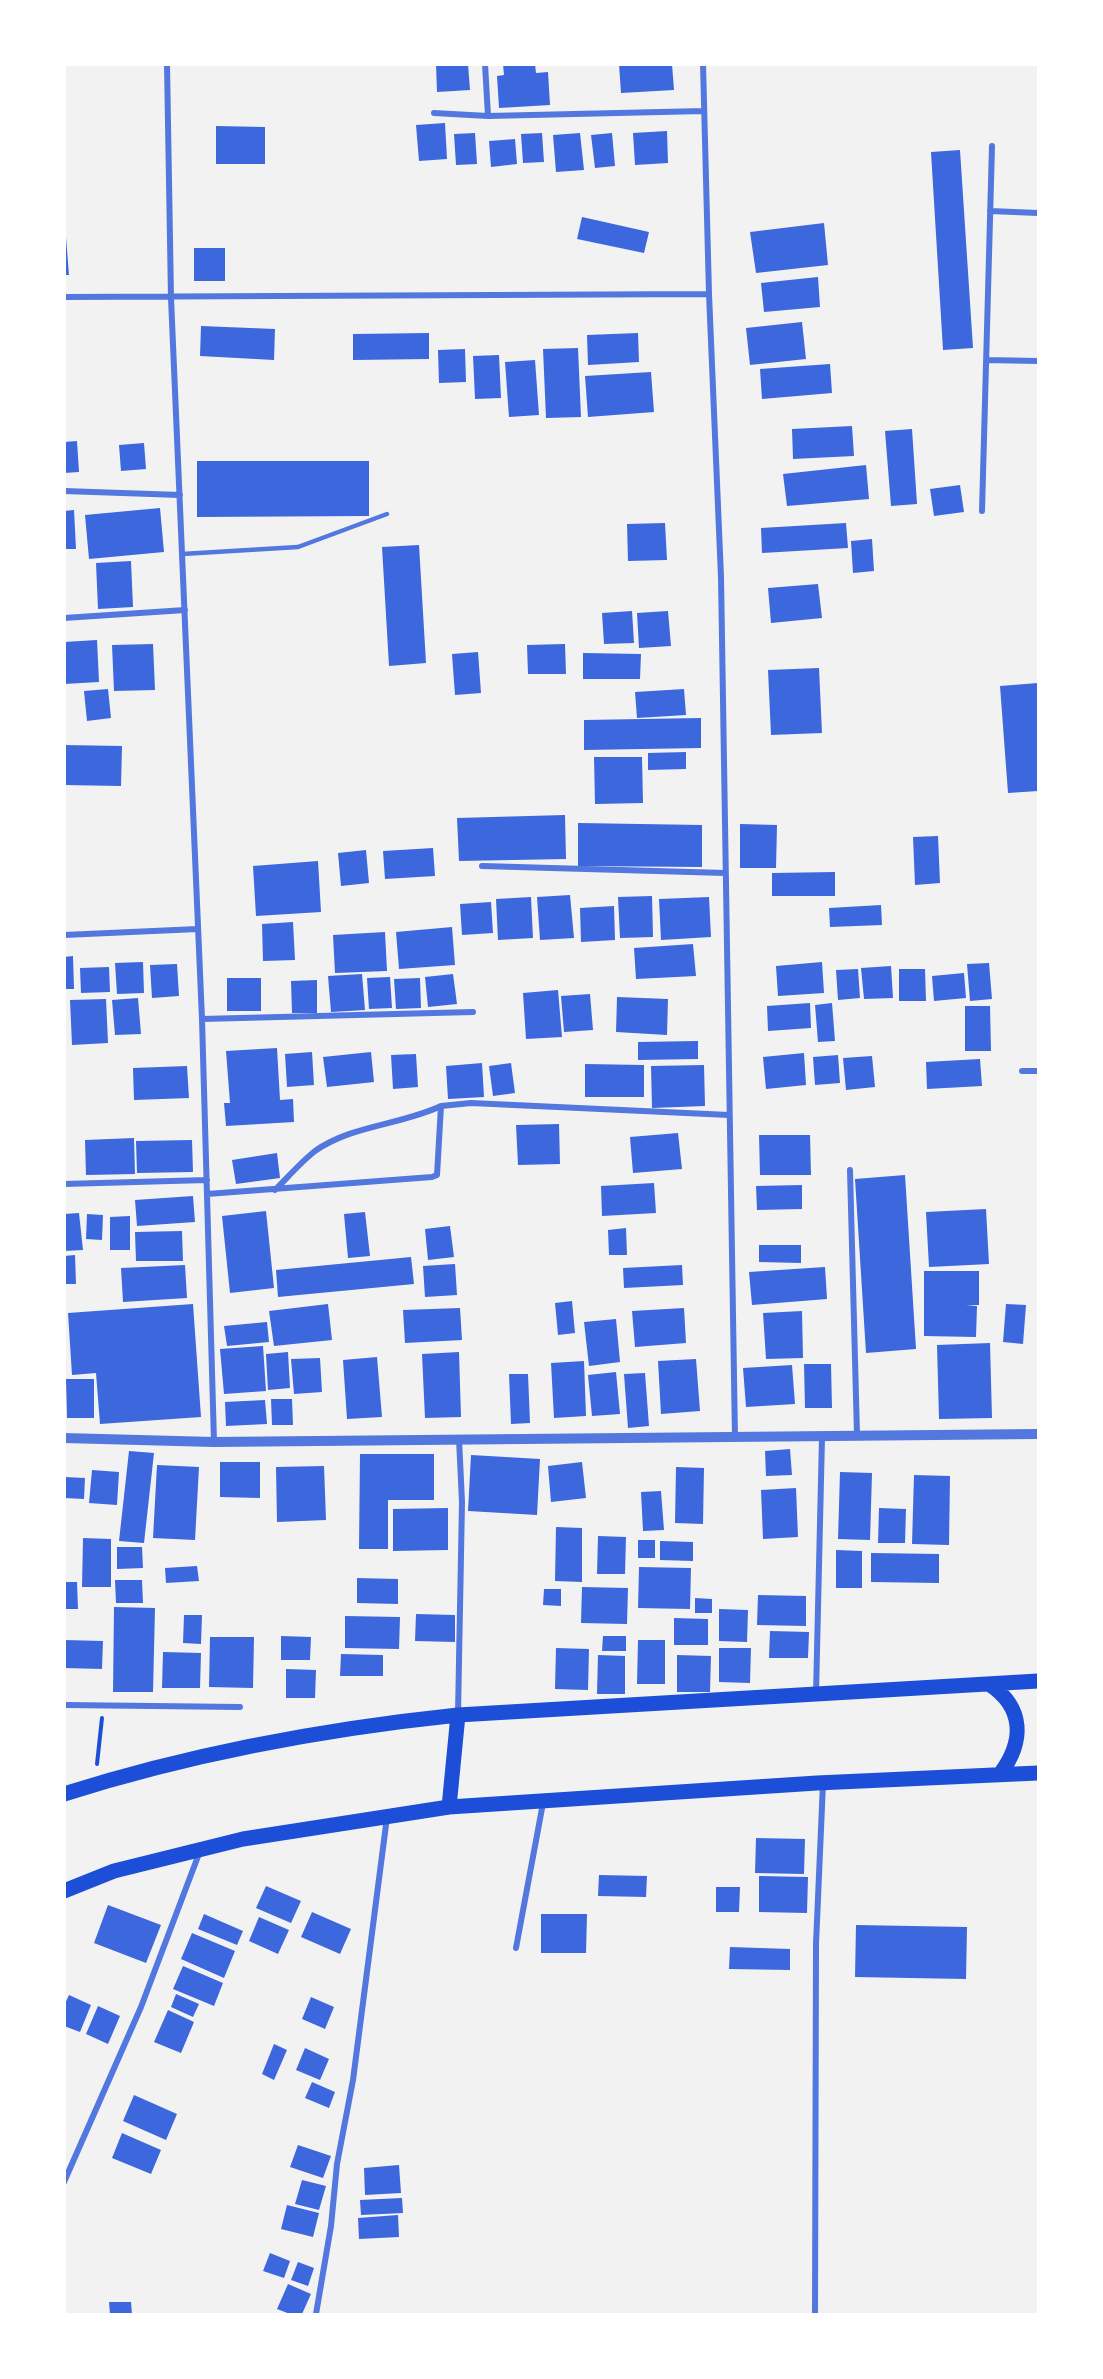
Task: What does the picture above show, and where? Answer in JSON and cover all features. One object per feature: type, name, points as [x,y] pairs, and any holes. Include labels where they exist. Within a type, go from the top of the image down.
[{"type":"main road","points":[[64,1794],[236,1747],[367,1725],[458,1715],[1038,1682]]},
{"type":"main road","points":[[989,1684],[1007,1700],[1014,1713],[1017,1728],[1014,1753],[1000,1774]]},
{"type":"main road","points":[[449,1808],[458,1715]]},
{"type":"main road","points":[[64,1890],[114,1871],[243,1839],[449,1808],[823,1783],[1038,1773]]},
{"type":"street","points":[[167,64],[171,298],[202,1019],[214,1442]]},
{"type":"street","points":[[485,64],[488,116]]},
{"type":"street","points":[[703,64],[709,294],[721,577],[735,1437]]},
{"type":"street","points":[[434,113],[488,116],[704,111]]},
{"type":"street","points":[[982,511],[992,146]]},
{"type":"street","points":[[990,211],[1038,213]]},
{"type":"street","points":[[64,297],[709,294]]},
{"type":"street","points":[[986,360],[1038,361]]},
{"type":"street","points":[[64,491],[180,495]]},
{"type":"street","points":[[64,618],[185,610]]},
{"type":"street","points":[[482,866],[725,873]]},
{"type":"street","points":[[64,935],[198,929]]},
{"type":"street","points":[[202,1019],[473,1012]]},
{"type":"street","points":[[1022,1071],[1038,1071]]},
{"type":"street","points":[[275,1190],[315,1151],[366,1128],[425,1114],[441,1106],[471,1103],[729,1115]]},
{"type":"street","points":[[207,1194],[437,1175],[441,1106]]},
{"type":"street","points":[[850,1170],[857,1435]]},
{"type":"street","points":[[64,1184],[207,1180]]},
{"type":"street","points":[[64,1438],[214,1442],[1038,1434]]},
{"type":"street","points":[[816,1694],[822,1437]]},
{"type":"street","points":[[458,1715],[462,1502],[459,1438]]},
{"type":"street","points":[[64,1706],[240,1707]]},
{"type":"street","points":[[815,2314],[816,1944],[823,1783]]},
{"type":"street","points":[[516,1948],[543,1803]]},
{"type":"street","points":[[316,2314],[331,2226],[337,2164],[353,2080],[387,1816]]},
{"type":"street","points":[[64,2182],[141,2007],[200,1851]]},
{"type":"lane","points":[[182,554],[298,546],[387,514]]},
{"type":"path","points":[[94,1785],[103,1706]]},
{"type":"building","points":[[436,64],[468,64],[470,90],[437,92]]},
{"type":"building","points":[[503,64],[535,64],[536,73],[548,72],[550,105],[499,108],[497,76],[504,75]]},
{"type":"building","points":[[619,64],[672,64],[674,90],[621,93]]},
{"type":"building","points":[[445,123],[447,159],[419,161],[416,125]]},
{"type":"building","points":[[216,126],[265,127],[265,164],[216,164]]},
{"type":"building","points":[[667,131],[668,163],[635,165],[633,133]]},
{"type":"building","points":[[475,133],[477,164],[456,165],[454,134]]},
{"type":"building","points":[[542,133],[544,162],[523,163],[521,134]]},
{"type":"building","points":[[580,133],[584,170],[556,172],[553,135]]},
{"type":"building","points":[[612,133],[615,166],[595,168],[591,135]]},
{"type":"building","points":[[515,139],[517,164],[491,167],[489,141]]},
{"type":"building","points":[[960,150],[973,348],[943,350],[931,152]]},
{"type":"building","points":[[582,217],[649,232],[644,253],[577,239]]},
{"type":"building","points":[[824,223],[828,265],[756,273],[750,232]]},
{"type":"building","points":[[66,237],[69,275],[64,275],[64,238]]},
{"type":"building","points":[[194,248],[225,248],[225,281],[194,281]]},
{"type":"building","points":[[818,277],[820,307],[764,312],[761,283]]},
{"type":"building","points":[[802,322],[806,359],[750,365],[746,328]]},
{"type":"building","points":[[201,326],[275,329],[274,360],[200,356]]},
{"type":"building","points":[[429,333],[429,359],[353,360],[353,334]]},
{"type":"building","points":[[638,333],[639,362],[588,365],[587,335]]},
{"type":"building","points":[[578,348],[581,417],[546,418],[543,349]]},
{"type":"building","points":[[465,349],[466,382],[439,383],[438,350]]},
{"type":"building","points":[[499,355],[501,398],[475,399],[473,356]]},
{"type":"building","points":[[535,360],[539,415],[509,417],[505,362]]},
{"type":"building","points":[[830,364],[832,393],[762,399],[760,369]]},
{"type":"building","points":[[651,372],[654,412],[588,417],[585,376]]},
{"type":"building","points":[[852,426],[854,456],[793,459],[792,429]]},
{"type":"building","points":[[912,429],[917,504],[891,506],[885,431]]},
{"type":"building","points":[[77,441],[79,472],[64,473],[64,442]]},
{"type":"building","points":[[144,443],[146,469],[121,471],[119,445]]},
{"type":"building","points":[[197,461],[369,461],[369,516],[197,517]]},
{"type":"building","points":[[866,465],[869,499],[787,506],[783,474]]},
{"type":"building","points":[[960,485],[964,512],[934,516],[930,489]]},
{"type":"building","points":[[160,508],[164,552],[89,559],[85,515]]},
{"type":"building","points":[[74,510],[76,549],[64,549],[64,511]]},
{"type":"building","points":[[665,523],[667,560],[628,561],[627,524]]},
{"type":"building","points":[[846,523],[848,548],[762,553],[761,528]]},
{"type":"building","points":[[872,539],[874,571],[853,573],[851,541]]},
{"type":"building","points":[[419,545],[426,663],[389,666],[382,547]]},
{"type":"building","points":[[131,561],[133,607],[98,609],[96,563]]},
{"type":"building","points":[[818,584],[822,618],[771,623],[768,588]]},
{"type":"building","points":[[632,611],[634,643],[604,644],[602,613]]},
{"type":"building","points":[[668,611],[671,646],[639,648],[637,613]]},
{"type":"building","points":[[97,640],[99,682],[64,684],[64,642]]},
{"type":"building","points":[[153,644],[155,690],[114,691],[112,645]]},
{"type":"building","points":[[565,644],[566,674],[528,674],[527,645]]},
{"type":"building","points":[[478,652],[481,693],[455,695],[452,654]]},
{"type":"building","points":[[583,653],[641,654],[640,679],[583,679]]},
{"type":"building","points":[[819,668],[822,733],[771,735],[768,670]]},
{"type":"building","points":[[1038,683],[1038,791],[1008,793],[1000,686]]},
{"type":"building","points":[[108,689],[111,718],[87,721],[84,691]]},
{"type":"building","points":[[684,689],[686,715],[637,718],[635,692]]},
{"type":"building","points":[[701,718],[701,748],[584,750],[584,720]]},
{"type":"building","points":[[64,745],[122,746],[121,786],[64,785]]},
{"type":"building","points":[[686,752],[686,769],[648,770],[648,753]]},
{"type":"building","points":[[594,757],[642,757],[643,803],[595,804]]},
{"type":"building","points":[[565,815],[566,859],[459,861],[457,818]]},
{"type":"building","points":[[578,823],[702,825],[702,867],[578,866]]},
{"type":"building","points":[[740,824],[777,825],[776,868],[740,868]]},
{"type":"building","points":[[938,836],[940,883],[915,885],[913,837]]},
{"type":"building","points":[[433,848],[435,876],[385,879],[383,851]]},
{"type":"building","points":[[366,850],[369,883],[341,886],[338,853]]},
{"type":"building","points":[[318,861],[321,912],[256,916],[253,866]]},
{"type":"building","points":[[835,872],[835,896],[772,896],[772,873]]},
{"type":"building","points":[[570,895],[574,938],[540,940],[537,897]]},
{"type":"building","points":[[652,896],[653,937],[620,938],[618,897]]},
{"type":"building","points":[[531,897],[533,938],[498,940],[496,899]]},
{"type":"building","points":[[709,897],[711,937],[661,940],[659,899]]},
{"type":"building","points":[[491,902],[493,933],[462,935],[460,904]]},
{"type":"building","points":[[881,905],[882,925],[830,927],[829,908]]},
{"type":"building","points":[[614,906],[615,940],[581,942],[580,908]]},
{"type":"building","points":[[293,922],[295,960],[263,961],[262,924]]},
{"type":"building","points":[[452,927],[455,965],[399,969],[396,932]]},
{"type":"building","points":[[385,932],[387,971],[335,973],[333,935]]},
{"type":"building","points":[[693,944],[696,976],[636,979],[634,948]]},
{"type":"building","points":[[73,956],[74,989],[64,989],[64,957]]},
{"type":"building","points":[[143,962],[144,993],[117,994],[115,963]]},
{"type":"building","points":[[822,962],[824,993],[778,996],[776,966]]},
{"type":"building","points":[[989,963],[992,999],[970,1001],[967,964]]},
{"type":"building","points":[[177,964],[179,996],[152,998],[150,965]]},
{"type":"building","points":[[891,966],[893,998],[864,999],[861,968]]},
{"type":"building","points":[[109,967],[110,992],[81,993],[80,968]]},
{"type":"building","points":[[858,969],[860,998],[838,1000],[836,970]]},
{"type":"building","points":[[899,969],[925,969],[926,1001],[899,1001]]},
{"type":"building","points":[[964,973],[966,998],[934,1001],[932,976]]},
{"type":"building","points":[[362,974],[365,1010],[331,1012],[328,976]]},
{"type":"building","points":[[453,974],[457,1004],[428,1007],[425,977]]},
{"type":"building","points":[[390,977],[392,1008],[369,1009],[367,978]]},
{"type":"building","points":[[227,978],[261,978],[261,1011],[227,1011]]},
{"type":"building","points":[[420,978],[421,1008],[396,1009],[394,979]]},
{"type":"building","points":[[317,980],[317,1013],[292,1013],[291,981]]},
{"type":"building","points":[[558,990],[562,1037],[526,1039],[523,993]]},
{"type":"building","points":[[590,994],[593,1030],[564,1032],[561,996]]},
{"type":"building","points":[[617,997],[668,999],[667,1035],[616,1032]]},
{"type":"building","points":[[138,998],[141,1034],[115,1035],[112,1000]]},
{"type":"building","points":[[106,999],[108,1043],[72,1045],[70,1000]]},
{"type":"building","points":[[810,1003],[811,1028],[768,1031],[767,1006]]},
{"type":"building","points":[[832,1003],[835,1041],[818,1042],[815,1005]]},
{"type":"building","points":[[965,1006],[990,1006],[991,1051],[965,1051]]},
{"type":"building","points":[[698,1041],[698,1059],[638,1060],[638,1042]]},
{"type":"building","points":[[277,1048],[280,1100],[293,1099],[294,1122],[226,1126],[224,1103],[230,1103],[226,1051]]},
{"type":"building","points":[[312,1052],[314,1085],[287,1087],[285,1054]]},
{"type":"building","points":[[371,1052],[374,1082],[327,1087],[323,1057]]},
{"type":"building","points":[[804,1053],[806,1085],[766,1089],[763,1057]]},
{"type":"building","points":[[416,1054],[418,1087],[393,1089],[391,1055]]},
{"type":"building","points":[[838,1055],[840,1083],[815,1085],[813,1057]]},
{"type":"building","points":[[872,1056],[875,1087],[846,1090],[843,1058]]},
{"type":"building","points":[[980,1059],[982,1086],[927,1089],[926,1062]]},
{"type":"building","points":[[482,1063],[484,1097],[448,1099],[446,1066]]},
{"type":"building","points":[[511,1063],[515,1093],[493,1096],[489,1066]]},
{"type":"building","points":[[585,1064],[644,1065],[644,1097],[585,1097]]},
{"type":"building","points":[[704,1065],[705,1106],[652,1108],[651,1066]]},
{"type":"building","points":[[187,1066],[189,1098],[134,1100],[133,1068]]},
{"type":"building","points":[[559,1124],[560,1164],[518,1165],[516,1125]]},
{"type":"building","points":[[678,1133],[682,1169],[633,1173],[630,1137]]},
{"type":"building","points":[[759,1135],[810,1135],[811,1175],[760,1175]]},
{"type":"building","points":[[134,1138],[135,1174],[86,1175],[85,1140]]},
{"type":"building","points":[[192,1140],[193,1172],[137,1173],[136,1141]]},
{"type":"building","points":[[277,1153],[280,1178],[236,1184],[232,1160]]},
{"type":"building","points":[[905,1175],[916,1349],[866,1353],[855,1179]]},
{"type":"building","points":[[654,1183],[656,1213],[602,1216],[601,1186]]},
{"type":"building","points":[[802,1185],[802,1209],[757,1210],[756,1186]]},
{"type":"building","points":[[193,1196],[195,1222],[137,1226],[135,1200]]},
{"type":"building","points":[[986,1209],[989,1264],[929,1267],[926,1212]]},
{"type":"building","points":[[266,1211],[274,1288],[230,1293],[222,1216]]},
{"type":"building","points":[[365,1212],[370,1256],[348,1258],[344,1214]]},
{"type":"building","points":[[79,1213],[83,1250],[64,1251],[64,1214]]},
{"type":"building","points":[[87,1214],[103,1215],[102,1240],[86,1239]]},
{"type":"building","points":[[130,1216],[130,1250],[110,1250],[110,1217]]},
{"type":"building","points":[[450,1226],[454,1257],[428,1260],[425,1229]]},
{"type":"building","points":[[626,1228],[627,1255],[609,1255],[608,1230]]},
{"type":"building","points":[[182,1231],[183,1261],[136,1261],[135,1232]]},
{"type":"building","points":[[759,1245],[801,1245],[801,1263],[759,1262]]},
{"type":"building","points":[[75,1255],[76,1284],[64,1284],[64,1256]]},
{"type":"building","points":[[411,1257],[414,1284],[278,1297],[276,1270]]},
{"type":"building","points":[[455,1264],[457,1295],[425,1297],[423,1266]]},
{"type":"building","points":[[185,1265],[187,1298],[123,1302],[121,1268]]},
{"type":"building","points":[[682,1265],[683,1285],[624,1288],[623,1268]]},
{"type":"building","points":[[825,1267],[827,1299],[752,1305],[749,1272]]},
{"type":"building","points":[[924,1271],[979,1271],[979,1305],[966,1305],[977,1306],[976,1337],[924,1336]]},
{"type":"building","points":[[572,1301],[575,1333],[558,1335],[555,1303]]},
{"type":"building","points":[[193,1304],[201,1417],[100,1424],[96,1373],[72,1375],[68,1313]]},
{"type":"building","points":[[328,1304],[332,1340],[274,1346],[269,1311]]},
{"type":"building","points":[[1006,1304],[1026,1305],[1023,1344],[1003,1342]]},
{"type":"building","points":[[460,1308],[462,1340],[405,1343],[403,1310]]},
{"type":"building","points":[[684,1308],[686,1343],[635,1347],[632,1311]]},
{"type":"building","points":[[802,1311],[803,1358],[766,1359],[763,1313]]},
{"type":"building","points":[[616,1319],[620,1362],[589,1366],[584,1322]]},
{"type":"building","points":[[267,1322],[269,1342],[227,1346],[224,1326]]},
{"type":"building","points":[[990,1343],[992,1418],[939,1419],[937,1345]]},
{"type":"building","points":[[263,1346],[266,1391],[224,1394],[220,1349]]},
{"type":"building","points":[[288,1352],[290,1388],[268,1390],[266,1354]]},
{"type":"building","points":[[459,1352],[461,1417],[425,1418],[422,1354]]},
{"type":"building","points":[[377,1357],[382,1417],[347,1419],[343,1360]]},
{"type":"building","points":[[320,1358],[322,1392],[294,1394],[291,1359]]},
{"type":"building","points":[[696,1359],[700,1411],[661,1414],[658,1361]]},
{"type":"building","points":[[584,1361],[586,1416],[554,1418],[551,1363]]},
{"type":"building","points":[[804,1364],[831,1364],[832,1408],[805,1408]]},
{"type":"building","points":[[792,1365],[795,1404],[746,1407],[743,1368]]},
{"type":"building","points":[[616,1372],[620,1414],[592,1416],[588,1375]]},
{"type":"building","points":[[645,1373],[649,1426],[628,1428],[624,1374]]},
{"type":"building","points":[[509,1374],[528,1374],[530,1423],[511,1424]]},
{"type":"building","points":[[66,1379],[94,1379],[94,1418],[67,1418]]},
{"type":"building","points":[[271,1399],[292,1399],[293,1425],[272,1425]]},
{"type":"building","points":[[265,1400],[267,1424],[226,1426],[225,1402]]},
{"type":"building","points":[[790,1449],[792,1475],[766,1476],[765,1451]]},
{"type":"building","points":[[129,1451],[154,1453],[144,1543],[119,1541]]},
{"type":"building","points":[[360,1454],[434,1454],[434,1500],[388,1500],[388,1549],[359,1549]]},
{"type":"building","points":[[471,1455],[540,1459],[537,1515],[468,1511]]},
{"type":"building","points":[[220,1462],[260,1462],[260,1498],[220,1497]]},
{"type":"building","points":[[582,1462],[586,1498],[551,1502],[548,1466]]},
{"type":"building","points":[[157,1465],[199,1467],[195,1540],[153,1538]]},
{"type":"building","points":[[324,1466],[326,1520],[277,1522],[276,1467]]},
{"type":"building","points":[[676,1467],[704,1468],[703,1524],[675,1523]]},
{"type":"building","points":[[92,1470],[119,1472],[117,1505],[89,1503]]},
{"type":"building","points":[[840,1472],[872,1473],[870,1540],[838,1539]]},
{"type":"building","points":[[914,1475],[950,1476],[949,1545],[912,1544]]},
{"type":"building","points":[[65,1477],[85,1478],[84,1499],[64,1498]]},
{"type":"building","points":[[796,1488],[798,1537],[763,1539],[761,1490]]},
{"type":"building","points":[[661,1491],[664,1530],[643,1531],[641,1492]]},
{"type":"building","points":[[448,1508],[448,1550],[393,1551],[393,1509]]},
{"type":"building","points":[[879,1508],[906,1509],[905,1543],[878,1543]]},
{"type":"building","points":[[556,1527],[582,1528],[582,1582],[555,1581]]},
{"type":"building","points":[[598,1536],[626,1537],[625,1574],[597,1574]]},
{"type":"building","points":[[83,1538],[111,1539],[111,1587],[82,1587]]},
{"type":"building","points":[[638,1540],[655,1540],[655,1558],[638,1558]]},
{"type":"building","points":[[660,1541],[693,1542],[693,1561],[660,1560]]},
{"type":"building","points":[[117,1547],[142,1547],[143,1568],[117,1569]]},
{"type":"building","points":[[836,1550],[862,1551],[862,1588],[836,1588]]},
{"type":"building","points":[[871,1553],[939,1554],[939,1583],[871,1582]]},
{"type":"building","points":[[197,1566],[199,1581],[166,1583],[165,1568]]},
{"type":"building","points":[[639,1567],[691,1568],[690,1609],[638,1608]]},
{"type":"building","points":[[357,1578],[398,1579],[398,1604],[357,1603]]},
{"type":"building","points":[[115,1580],[142,1580],[143,1603],[116,1603]]},
{"type":"building","points":[[64,1582],[77,1582],[78,1609],[64,1609]]},
{"type":"building","points":[[582,1587],[628,1588],[627,1624],[581,1623]]},
{"type":"building","points":[[544,1589],[561,1589],[561,1606],[543,1605]]},
{"type":"building","points":[[758,1595],[806,1596],[806,1626],[757,1625]]},
{"type":"building","points":[[695,1598],[712,1599],[712,1613],[695,1613]]},
{"type":"building","points":[[114,1607],[155,1608],[153,1692],[113,1692]]},
{"type":"building","points":[[719,1609],[748,1610],[747,1642],[719,1641]]},
{"type":"building","points":[[416,1614],[455,1615],[455,1642],[415,1641]]},
{"type":"building","points":[[184,1615],[202,1615],[201,1644],[183,1643]]},
{"type":"building","points":[[345,1616],[400,1617],[399,1649],[345,1648]]},
{"type":"building","points":[[674,1618],[708,1619],[708,1645],[674,1645]]},
{"type":"building","points":[[770,1631],[809,1632],[808,1658],[769,1658]]},
{"type":"building","points":[[281,1636],[311,1637],[310,1660],[281,1660]]},
{"type":"building","points":[[603,1636],[626,1636],[626,1651],[602,1651]]},
{"type":"building","points":[[210,1637],[254,1637],[253,1688],[209,1687]]},
{"type":"building","points":[[64,1640],[103,1641],[102,1669],[64,1668]]},
{"type":"building","points":[[638,1640],[665,1640],[665,1684],[637,1684]]},
{"type":"building","points":[[556,1648],[589,1649],[588,1690],[555,1689]]},
{"type":"building","points":[[719,1648],[751,1648],[750,1683],[719,1682]]},
{"type":"building","points":[[163,1652],[201,1653],[200,1688],[162,1688]]},
{"type":"building","points":[[341,1654],[383,1655],[383,1676],[340,1676]]},
{"type":"building","points":[[598,1655],[625,1656],[625,1694],[597,1694]]},
{"type":"building","points":[[677,1655],[711,1656],[710,1692],[677,1692]]},
{"type":"building","points":[[286,1669],[316,1670],[315,1698],[286,1698]]},
{"type":"building","points":[[756,1838],[805,1839],[804,1874],[755,1873]]},
{"type":"building","points":[[599,1875],[647,1876],[646,1897],[598,1896]]},
{"type":"building","points":[[759,1876],[808,1877],[807,1913],[759,1912]]},
{"type":"building","points":[[266,1886],[301,1901],[291,1923],[256,1908]]},
{"type":"building","points":[[716,1887],[740,1887],[739,1912],[716,1912]]},
{"type":"building","points":[[108,1905],[161,1925],[146,1963],[94,1943]]},
{"type":"building","points":[[312,1912],[351,1929],[340,1954],[301,1937]]},
{"type":"building","points":[[204,1914],[243,1931],[237,1945],[198,1929]]},
{"type":"building","points":[[541,1914],[587,1914],[586,1953],[541,1953]]},
{"type":"building","points":[[259,1917],[289,1930],[278,1954],[249,1941]]},
{"type":"building","points":[[856,1925],[967,1927],[966,1979],[855,1977]]},
{"type":"building","points":[[192,1933],[235,1951],[224,1978],[181,1959]]},
{"type":"building","points":[[730,1947],[790,1949],[790,1970],[729,1969]]},
{"type":"building","points":[[183,1966],[223,1983],[214,2006],[173,1989]]},
{"type":"building","points":[[176,1994],[199,2004],[193,2017],[171,2007]]},
{"type":"building","points":[[69,1995],[91,2005],[80,2032],[64,2026],[64,2006]]},
{"type":"building","points":[[311,1997],[334,2007],[325,2029],[302,2019]]},
{"type":"building","points":[[98,2006],[120,2016],[108,2044],[86,2034]]},
{"type":"building","points":[[168,2010],[194,2022],[181,2053],[154,2042]]},
{"type":"building","points":[[274,2044],[287,2050],[274,2080],[262,2074]]},
{"type":"building","points":[[305,2048],[329,2059],[320,2080],[296,2070]]},
{"type":"building","points":[[312,2082],[335,2092],[329,2108],[305,2098]]},
{"type":"building","points":[[134,2095],[177,2114],[166,2140],[123,2121]]},
{"type":"building","points":[[122,2133],[161,2150],[151,2174],[112,2158]]},
{"type":"building","points":[[298,2145],[331,2156],[323,2178],[290,2167]]},
{"type":"building","points":[[399,2165],[401,2193],[365,2195],[364,2168]]},
{"type":"building","points":[[302,2180],[326,2186],[319,2210],[295,2204]]},
{"type":"building","points":[[402,2198],[403,2213],[361,2215],[360,2200]]},
{"type":"building","points":[[287,2205],[319,2213],[313,2237],[281,2229]]},
{"type":"building","points":[[398,2215],[399,2237],[359,2239],[358,2218]]},
{"type":"building","points":[[270,2253],[290,2261],[284,2278],[263,2271]]},
{"type":"building","points":[[298,2262],[314,2268],[308,2286],[291,2280]]},
{"type":"building","points":[[288,2284],[311,2294],[302,2314],[290,2314],[277,2309]]},
{"type":"building","points":[[109,2302],[131,2302],[132,2314],[110,2314]]}]
